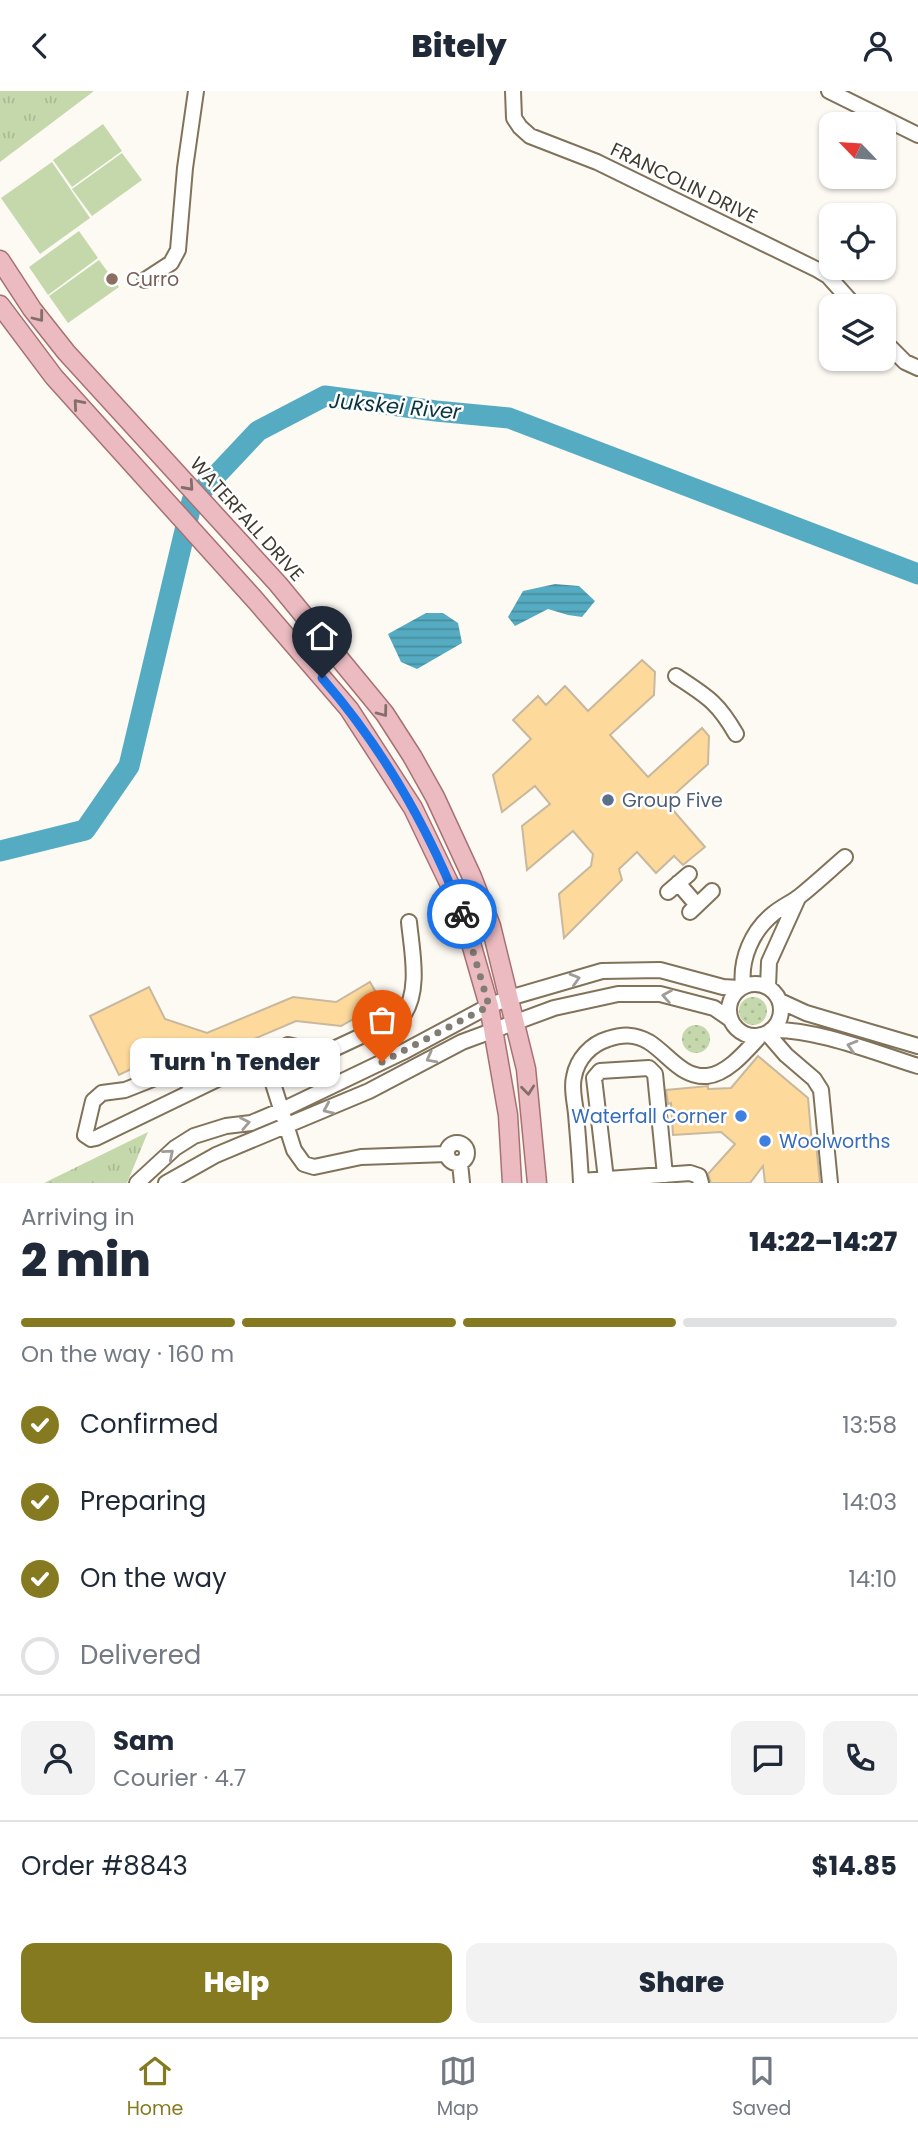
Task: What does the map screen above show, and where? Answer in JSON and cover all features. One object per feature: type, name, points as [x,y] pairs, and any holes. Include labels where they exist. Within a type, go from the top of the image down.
[{"type":"main road","name":"WATERFALL DRIVE","points":[[0,260],[32,309],[66,352],[278,584],[385,714],[412,756],[435,797],[491,926],[526,1069],[537,1183]]},
{"type":"main road","points":[[0,305],[54,377],[256,601],[349,709],[412,808],[464,919],[489,1006],[508,1115],[512,1183]]},
{"type":"street","points":[[145,280],[170,263],[178,250],[196,91]]},
{"type":"street","name":"FRANCOLIN DRIVE","points":[[513,91],[514,118],[530,136],[621,174],[818,270],[828,276],[844,294]]},
{"type":"street","points":[[829,91],[918,135]]},
{"type":"street","points":[[896,355],[918,368]]},
{"type":"street","points":[[676,676],[715,703],[726,715],[736,734]]},
{"type":"street","points":[[734,1064],[740,1044],[729,1002],[741,983],[747,953],[756,932],[764,921],[793,904],[845,857]]},
{"type":"street","points":[[678,883],[694,909],[712,891]]},
{"type":"street","points":[[765,986],[762,958],[793,904]]},
{"type":"street","points":[[197,1089],[178,1075],[168,1073],[125,1090],[102,1093],[93,1101],[85,1135],[91,1139],[96,1138],[197,1089],[264,1055],[293,1044],[325,1053],[402,1017],[408,1010],[412,992],[413,961],[409,922]]},
{"type":"street","points":[[138,1183],[175,1148],[194,1136],[226,1126],[251,1123],[282,1110],[403,1052],[489,1006],[601,971],[660,969],[723,987],[741,983],[765,986],[780,1001],[797,1010],[918,1046]]},
{"type":"street","points":[[166,1183],[216,1155],[369,1091],[462,1042],[554,1008],[633,993],[660,994],[714,1008],[747,1035],[786,1029],[918,1066]]},
{"type":"street","points":[[701,1183],[699,1176],[694,1173],[581,1182],[574,1076],[583,1055],[604,1040],[632,1035],[650,1043],[677,1066],[695,1075],[716,1074],[734,1064],[766,1033],[780,1017],[780,1001]]},
{"type":"street","points":[[766,1033],[814,1079],[821,1090],[830,1183]]},
{"type":"street","points":[[264,1055],[297,1156],[304,1164],[314,1167],[360,1157],[454,1158],[462,1183]]},
{"type":"street","points":[[606,1179],[594,1078],[600,1071],[649,1067],[655,1074],[665,1175]]},
{"type":"green space","points":[[0,91],[94,91],[0,162]]},
{"type":"green space","points":[[103,124],[122,151],[72,187],[53,160]]},
{"type":"green space","points":[[122,153],[142,180],[92,216],[72,189]]},
{"type":"green space","points":[[52,162],[90,218],[40,254],[1,198]]},
{"type":"green space","points":[[79,231],[98,258],[48,295],[29,267]]},
{"type":"green space","points":[[99,260],[119,287],[68,323],[49,296]]},
{"type":"green space","points":[[753,997],[763,1001],[767,1011],[763,1021],[753,1025],[743,1021],[739,1011],[743,1001]]},
{"type":"green space","points":[[696,1025],[706,1029],[710,1039],[706,1049],[696,1053],[686,1049],[682,1039],[686,1029]]},
{"type":"green space","points":[[148,1132],[127,1183],[44,1183]]},
{"type":"water","points":[[555,584],[579,586],[595,601],[582,617],[548,609],[515,626],[508,617],[523,591]]},
{"type":"water","points":[[426,613],[443,613],[458,623],[462,643],[417,669],[401,662],[388,634]]},
{"type":"building","name":"Group Five","points":[[642,660],[655,672],[654,695],[610,735],[648,777],[702,728],[709,736],[708,764],[666,802],[705,847],[683,865],[674,856],[656,873],[637,852],[619,869],[622,880],[564,938],[559,894],[591,866],[593,854],[573,831],[527,870],[522,826],[550,804],[535,786],[502,812],[493,775],[531,739],[513,720],[538,696],[546,705],[565,686],[588,711]]},
{"type":"building","points":[[370,982],[382,1003],[341,1026],[296,1021],[212,1057],[170,1046],[148,1052],[150,1060],[119,1075],[90,1016],[149,987],[165,1019],[207,1033],[293,997],[336,1002]]},
{"type":"building","name":"Waterfall Corner","points":[[758,1056],[808,1098],[812,1144],[816,1143],[820,1183],[765,1183],[763,1166],[750,1183],[711,1183],[708,1174],[735,1144],[721,1132],[673,1135],[671,1103],[668,1104],[666,1090],[708,1086],[708,1089],[731,1088]]},
{"type":"waterway","name":"Jukskei River","points":[[0,851],[85,830],[129,766],[192,501],[258,431],[325,396],[509,418],[918,574]]},
{"type":"way so far","points":[[382,1062],[489,1006],[462,914]]},
{"type":"place","name":"Curro","points":[[112,279]]},
{"type":"place","name":"Group Five","points":[[608,800]]},
{"type":"place","name":"Turn 'n Tender","points":[[382,1062]]},
{"type":"place","name":"Waterfall Corner","points":[[741,1116]]},
{"type":"place","name":"Woolworths","points":[[765,1141]]},
{"type":"route","points":[[322,678],[349,709],[412,808],[462,914]]}]
